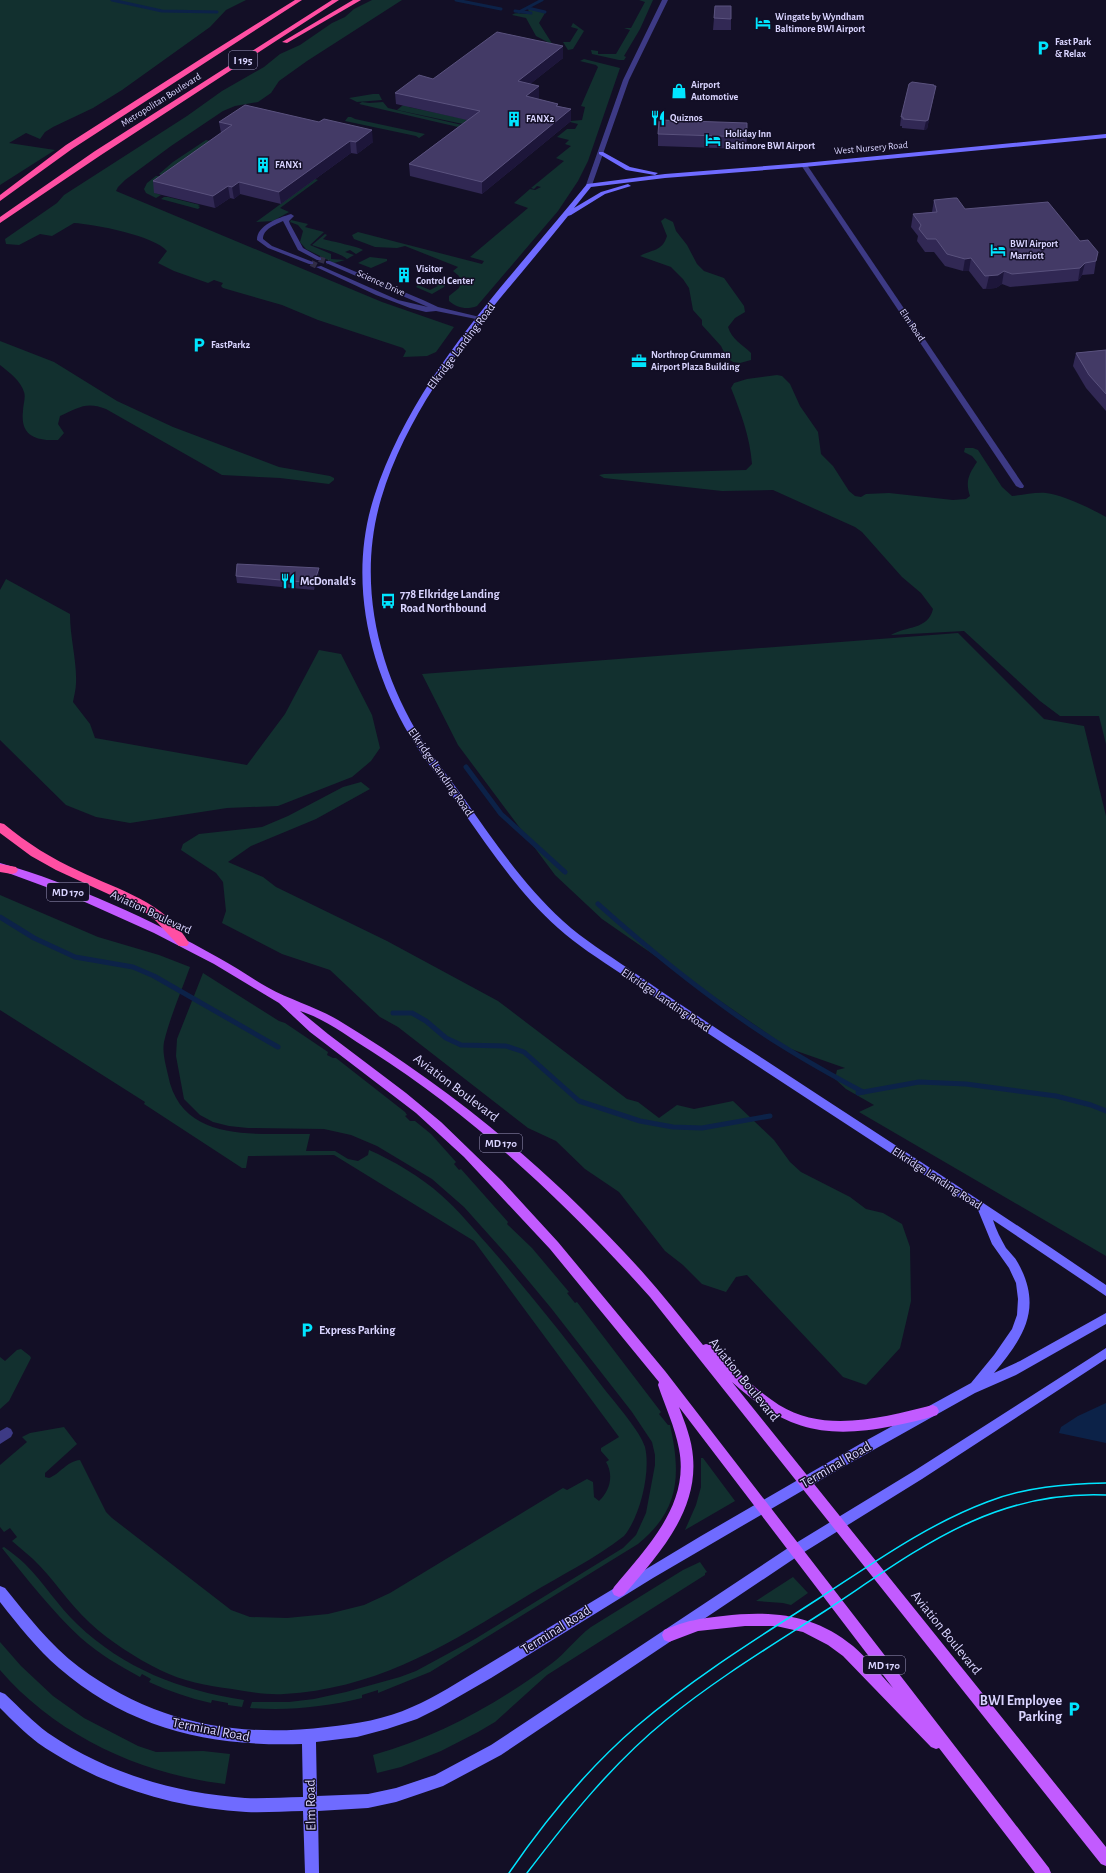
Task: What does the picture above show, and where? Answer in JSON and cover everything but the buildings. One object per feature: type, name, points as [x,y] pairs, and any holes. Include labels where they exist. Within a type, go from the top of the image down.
[{"type":"highway","points":[[212,54],[285,0]]},
{"type":"highway","name":"Metropolitan Boulevard","points":[[0,199],[69,147],[212,54],[299,0]]},
{"type":"highway","name":"Metropolitan Boulevard","points":[[0,221],[92,157],[336,0]]},
{"type":"highway","points":[[151,119],[358,0]]},
{"type":"highway","points":[[0,827],[26,848],[59,867],[144,906],[158,916],[183,942]]},
{"type":"highway","points":[[0,867],[12,870]]},
{"type":"main road","name":"West Nursery Road","points":[[589,185],[683,174],[804,165],[1106,136]]},
{"type":"main road","points":[[601,153],[628,169],[683,174]]},
{"type":"main road","points":[[564,218],[603,193],[665,176]]},
{"type":"main road","name":"Elkridge Landing Road","points":[[589,185],[564,218],[454,351],[426,390],[402,434],[378,498],[368,536],[366,578],[368,615],[377,651],[390,690],[414,736],[514,874],[541,906],[571,933],[607,960],[707,1027],[982,1206],[1106,1291]]},
{"type":"main road","name":"Aviation Boulevard","points":[[12,870],[123,915],[183,942],[283,1001],[310,1011],[347,1030],[422,1081],[484,1129],[540,1176],[605,1238],[629,1264],[684,1330],[1106,1858]]},
{"type":"main road","name":"Aviation Boulevard","points":[[283,1001],[299,1018],[322,1037],[367,1069],[433,1122],[495,1179],[571,1263],[661,1375],[1044,1873]]},
{"type":"main road","points":[[974,1387],[1011,1342],[1019,1327],[1024,1308],[1023,1292],[1017,1274],[991,1233],[982,1206]]},
{"type":"main road","name":"Terminal Road","points":[[0,1592],[43,1643],[74,1671],[110,1695],[142,1712],[171,1724],[234,1737],[254,1739],[309,1738],[372,1728],[415,1712],[520,1653],[619,1591],[806,1482],[974,1387],[1009,1372],[1106,1318]]},
{"type":"main road","points":[[684,1330],[757,1396],[777,1410],[800,1420],[825,1426],[848,1427],[873,1424],[933,1411]]},
{"type":"main road","points":[[0,1699],[29,1726],[58,1748],[82,1762],[141,1786],[178,1796],[229,1804],[347,1803],[378,1799],[438,1781],[470,1766],[512,1741],[796,1550],[918,1475],[1106,1353]]},
{"type":"main road","points":[[619,1591],[660,1543],[674,1522],[682,1502],[687,1481],[687,1457],[681,1432],[661,1375]]},
{"type":"main road","points":[[669,1635],[690,1626],[754,1618],[785,1620],[816,1631],[836,1643],[858,1661],[972,1779]]},
{"type":"main road","name":"Elm Road","points":[[309,1738],[312,1873]]},
{"type":"street","name":"Elkridge Landing Road","points":[[589,185],[625,81],[635,59],[657,21],[665,0]]},
{"type":"street","name":"Elm Road","points":[[804,165],[1020,486]]},
{"type":"street","points":[[311,263],[265,245],[260,240],[260,235],[275,223],[291,216],[286,220],[286,223],[292,232],[297,246],[306,253],[319,259]]},
{"type":"street","name":"Science Drive","points":[[328,262],[421,301],[436,309],[481,318]]},
{"type":"street","name":"Science Drive","points":[[319,267],[408,305],[426,311],[436,309]]},
{"type":"green space","points":[[0,0],[246,0],[226,10],[210,27],[122,90],[93,108],[53,127],[45,132],[40,139],[26,133],[9,143],[55,150],[0,185]]},
{"type":"green space","points":[[372,0],[402,0],[307,61],[279,81],[271,93],[258,102],[235,106],[223,111],[171,146],[125,180],[116,191],[382,302],[454,327],[436,352],[427,356],[403,357],[406,351],[403,348],[318,320],[282,305],[223,288],[221,286],[223,283],[214,280],[208,283],[174,271],[158,263],[167,251],[150,240],[124,232],[74,223],[52,236],[40,234],[19,245],[6,244],[5,239],[57,203],[64,195],[187,116],[222,91],[264,67],[280,54],[300,45],[332,23],[345,17],[354,9]]},
{"type":"green space","points":[[639,0],[653,0],[640,29],[624,56],[626,57],[624,60],[592,54],[591,50],[598,51],[598,54],[616,54],[630,30],[624,28],[631,28],[645,2]]},
{"type":"green space","points":[[528,10],[545,13],[539,23],[553,45],[536,36],[526,18],[512,15],[517,13],[531,13]]},
{"type":"green space","points":[[573,23],[584,31],[573,49],[568,50],[563,42],[570,42],[578,29],[571,27]]},
{"type":"green space","points":[[584,59],[620,68],[588,161],[578,181],[558,211],[477,306],[462,308],[449,301],[449,296],[459,288],[461,283],[459,276],[453,271],[458,267],[405,246],[397,248],[375,247],[354,239],[352,235],[358,232],[482,264],[484,261],[470,257],[528,208],[514,203],[530,189],[535,190],[541,187],[537,186],[534,189],[531,188],[564,161],[556,158],[571,146],[565,144],[569,140],[557,137],[567,129],[575,129],[578,124],[570,122],[571,121],[582,120],[585,107],[581,106],[598,67],[596,65],[580,61]]},
{"type":"green space","points":[[379,94],[382,100],[357,102],[349,98]]},
{"type":"green space","points":[[408,101],[409,107],[479,122],[463,124],[397,110]]},
{"type":"green space","points":[[362,102],[383,102],[388,108],[462,125],[458,127],[359,104]]},
{"type":"green space","points":[[348,117],[425,134],[419,138],[416,136],[345,121]]},
{"type":"green space","points":[[206,140],[223,144],[161,175],[159,174],[173,162]]},
{"type":"green space","points":[[156,176],[160,176],[155,193],[161,195],[156,198],[146,193],[144,189],[147,183]]},
{"type":"green space","points":[[315,179],[318,180],[280,208],[289,212],[273,221],[256,222]]},
{"type":"green space","points":[[164,197],[200,205],[198,206],[200,207],[198,209],[161,199]]},
{"type":"green space","points":[[665,218],[673,222],[676,231],[687,245],[697,264],[704,271],[724,278],[744,306],[745,312],[735,318],[728,327],[735,339],[751,353],[751,360],[740,363],[733,362],[727,358],[721,346],[702,325],[702,320],[693,310],[689,288],[683,279],[671,267],[640,256],[659,248],[665,241],[667,236],[661,221]]},
{"type":"green space","points":[[291,220],[308,224],[305,227],[324,232],[310,245],[331,254],[331,259],[345,260],[334,263],[306,249],[300,242],[303,231],[298,225],[290,222]]},
{"type":"green space","points":[[325,234],[327,235],[323,239],[363,250],[356,254],[350,250],[345,252],[354,255],[347,259],[312,245]]},
{"type":"green space","points":[[370,257],[387,259],[387,261],[371,268],[358,263]]},
{"type":"green space","points":[[432,278],[445,285],[444,287],[432,294],[416,287],[418,285],[430,290],[438,286],[427,281]]},
{"type":"green space","points":[[0,341],[54,362],[117,401],[173,427],[279,467],[330,476],[334,478],[334,480],[329,484],[280,478],[222,475],[106,409],[93,406],[82,406],[60,416],[58,424],[64,433],[58,440],[36,438],[27,431],[24,426],[24,392],[14,377],[0,365]]},
{"type":"green space","points":[[777,375],[782,376],[790,384],[800,406],[818,432],[821,454],[833,466],[849,491],[855,496],[861,497],[866,494],[889,493],[953,500],[966,499],[970,496],[968,486],[969,478],[977,462],[972,456],[964,452],[965,448],[973,448],[978,450],[1002,487],[1012,496],[1038,493],[1052,494],[1076,502],[1106,517],[1106,744],[1099,716],[1060,716],[1040,701],[964,631],[891,635],[926,621],[933,609],[921,593],[902,577],[862,532],[855,527],[773,490],[722,491],[604,478],[599,475],[746,470],[752,464],[751,454],[742,416],[731,388],[734,383],[747,379]]},
{"type":"green space","points":[[6,579],[70,614],[76,675],[76,688],[73,702],[90,724],[95,738],[247,765],[285,714],[319,650],[341,654],[372,715],[380,748],[371,761],[352,777],[278,806],[227,808],[130,823],[96,817],[66,805],[0,740],[0,590]]},
{"type":"green space","points":[[958,633],[1044,719],[1084,726],[1106,816],[1106,1256],[859,1112],[874,1105],[846,1089],[835,1079],[837,1070],[845,1068],[788,1048],[602,919],[555,875],[458,745],[422,674]]},
{"type":"green space","points":[[361,782],[370,789],[316,819],[251,846],[228,862],[263,877],[276,887],[387,941],[498,1001],[627,1099],[638,1102],[659,1118],[677,1105],[694,1109],[733,1101],[774,1140],[790,1162],[801,1172],[850,1197],[866,1209],[883,1213],[902,1224],[910,1247],[911,1301],[900,1348],[866,1385],[843,1377],[747,1275],[736,1277],[726,1292],[702,1284],[683,1265],[665,1251],[619,1192],[585,1169],[556,1141],[528,1128],[398,1027],[380,1017],[330,970],[282,954],[222,923],[226,911],[223,882],[216,873],[181,850],[183,844],[199,834],[262,827],[288,816],[343,787]]},
{"type":"green space","points":[[0,895],[98,937],[159,955],[190,967],[169,1023],[164,1042],[164,1059],[168,1075],[176,1097],[188,1113],[205,1124],[224,1130],[245,1133],[310,1134],[306,1151],[335,1151],[348,1159],[358,1161],[368,1155],[369,1150],[388,1159],[416,1176],[433,1188],[453,1207],[547,1316],[638,1433],[645,1447],[645,1481],[643,1494],[635,1518],[624,1536],[590,1559],[443,1645],[383,1673],[352,1683],[319,1690],[284,1694],[265,1694],[186,1680],[168,1674],[132,1655],[97,1630],[82,1616],[41,1567],[12,1541],[17,1537],[10,1528],[4,1532],[0,1527],[0,1465],[27,1442],[22,1437],[30,1433],[64,1427],[77,1444],[45,1473],[45,1477],[49,1478],[67,1465],[80,1460],[106,1512],[112,1518],[231,1610],[250,1617],[287,1618],[328,1614],[364,1605],[390,1593],[563,1488],[567,1490],[587,1479],[593,1482],[594,1497],[599,1501],[606,1493],[610,1483],[610,1472],[606,1462],[609,1460],[601,1451],[601,1448],[619,1437],[474,1241],[334,1155],[248,1156],[246,1168],[242,1168],[144,1104],[145,1102],[0,1010]]},
{"type":"green space","points":[[203,973],[279,1021],[285,1023],[328,1052],[327,1055],[336,1058],[405,1112],[407,1115],[405,1116],[410,1121],[415,1121],[431,1134],[456,1162],[454,1164],[459,1170],[461,1169],[508,1222],[507,1224],[532,1248],[569,1292],[567,1293],[575,1303],[577,1302],[661,1412],[659,1414],[668,1425],[670,1425],[674,1443],[676,1475],[674,1490],[662,1518],[652,1531],[638,1544],[430,1672],[378,1693],[378,1690],[362,1695],[362,1698],[334,1704],[292,1709],[250,1708],[252,1702],[289,1702],[314,1699],[346,1692],[416,1671],[475,1639],[623,1548],[636,1535],[646,1513],[655,1465],[655,1455],[652,1442],[632,1412],[551,1308],[507,1255],[464,1207],[432,1179],[377,1146],[351,1135],[324,1129],[248,1128],[229,1126],[213,1122],[200,1115],[184,1099],[176,1056],[177,1039]]},
{"type":"green space","points":[[21,1349],[31,1358],[9,1401],[0,1409],[0,1357],[5,1361],[17,1350]]},
{"type":"green space","points":[[701,1458],[703,1458],[735,1501],[685,1530],[696,1505],[701,1487]]},
{"type":"green space","points":[[4,1547],[25,1564],[77,1624],[95,1640],[114,1653],[154,1675],[175,1683],[220,1696],[244,1700],[242,1707],[228,1705],[228,1703],[212,1700],[211,1703],[172,1691],[149,1682],[151,1679],[142,1674],[140,1677],[102,1654],[81,1638],[60,1617],[2,1548]]},
{"type":"green space","points":[[700,1562],[707,1572],[705,1575],[547,1675],[495,1722],[441,1751],[401,1767],[377,1773],[373,1755],[421,1739],[488,1706],[531,1679],[551,1664],[591,1627],[683,1570]]},
{"type":"green space","points":[[793,1577],[808,1593],[791,1605],[756,1601]]},
{"type":"green space","points":[[0,1642],[21,1666],[53,1696],[84,1718],[138,1746],[156,1752],[203,1751],[230,1754],[225,1784],[193,1779],[131,1761],[102,1748],[73,1732],[47,1714],[22,1693],[0,1670]]},
{"type":"water","points":[[1106,1403],[1106,1443],[1059,1433],[1061,1427],[1078,1416]]},
{"type":"waterway","points":[[112,0],[162,11],[217,12]]},
{"type":"waterway","points":[[456,0],[501,9]]},
{"type":"waterway","points":[[520,12],[542,0]]},
{"type":"waterway","points":[[528,8],[545,12]]},
{"type":"waterway","points":[[515,11],[520,12]]},
{"type":"waterway","points":[[520,12],[531,13]]},
{"type":"waterway","points":[[466,767],[501,814],[565,872]]},
{"type":"waterway","points":[[598,904],[664,961],[733,1013],[791,1051],[863,1092]]},
{"type":"waterway","points":[[0,917],[34,938],[75,957],[133,967],[154,976],[278,1047]]},
{"type":"waterway","points":[[393,1013],[412,1013],[426,1021],[446,1038],[461,1045],[506,1046],[524,1052],[579,1101],[640,1121],[673,1127],[702,1128],[770,1116]]},
{"type":"waterway","points":[[858,1093],[919,1082],[966,1084],[1056,1096],[1091,1105],[1106,1111]]},
{"type":"tunnel","points":[[319,259],[328,262]]},
{"type":"tunnel","points":[[311,263],[319,267]]},
{"type":"tram line","points":[[509,1873],[568,1795],[619,1742],[658,1708],[748,1644],[900,1546],[964,1511],[1001,1497],[1045,1487],[1106,1483]]},
{"type":"tram line","points":[[527,1873],[575,1812],[609,1773],[666,1720],[724,1677],[891,1567],[956,1529],[991,1514],[1026,1503],[1065,1496],[1106,1495]]},
{"type":"place","name":"Wingate by Wyndham Baltimore BWI Airport","points":[[763,23]]},
{"type":"place","name":"Fast Park & Relax","points":[[1043,48]]},
{"type":"place","name":"Airport Automotive","points":[[679,91]]},
{"type":"place","name":"Quiznos","points":[[658,118]]},
{"type":"place","name":"FANX2","points":[[514,119]]},
{"type":"place","name":"Holiday Inn Baltimore BWI Airport","points":[[713,140]]},
{"type":"place","name":"FANX1","points":[[263,165]]},
{"type":"place","name":"BWI Airport Marriott","points":[[998,250]]},
{"type":"place","name":"Visitor Control Center","points":[[404,275]]},
{"type":"place","name":"FastPark2","points":[[199,345]]},
{"type":"place","name":"Northrop Grumman Airport Plaza Building","points":[[639,361]]},
{"type":"place","name":"McDonald's","points":[[288,581]]},
{"type":"place","name":"778 Elkridge Landing Road Northbound","points":[[388,601]]},
{"type":"place","name":"Express Parking","points":[[307,1330]]},
{"type":"place","name":"BWI Employee Parking","points":[[1074,1709]]}]
